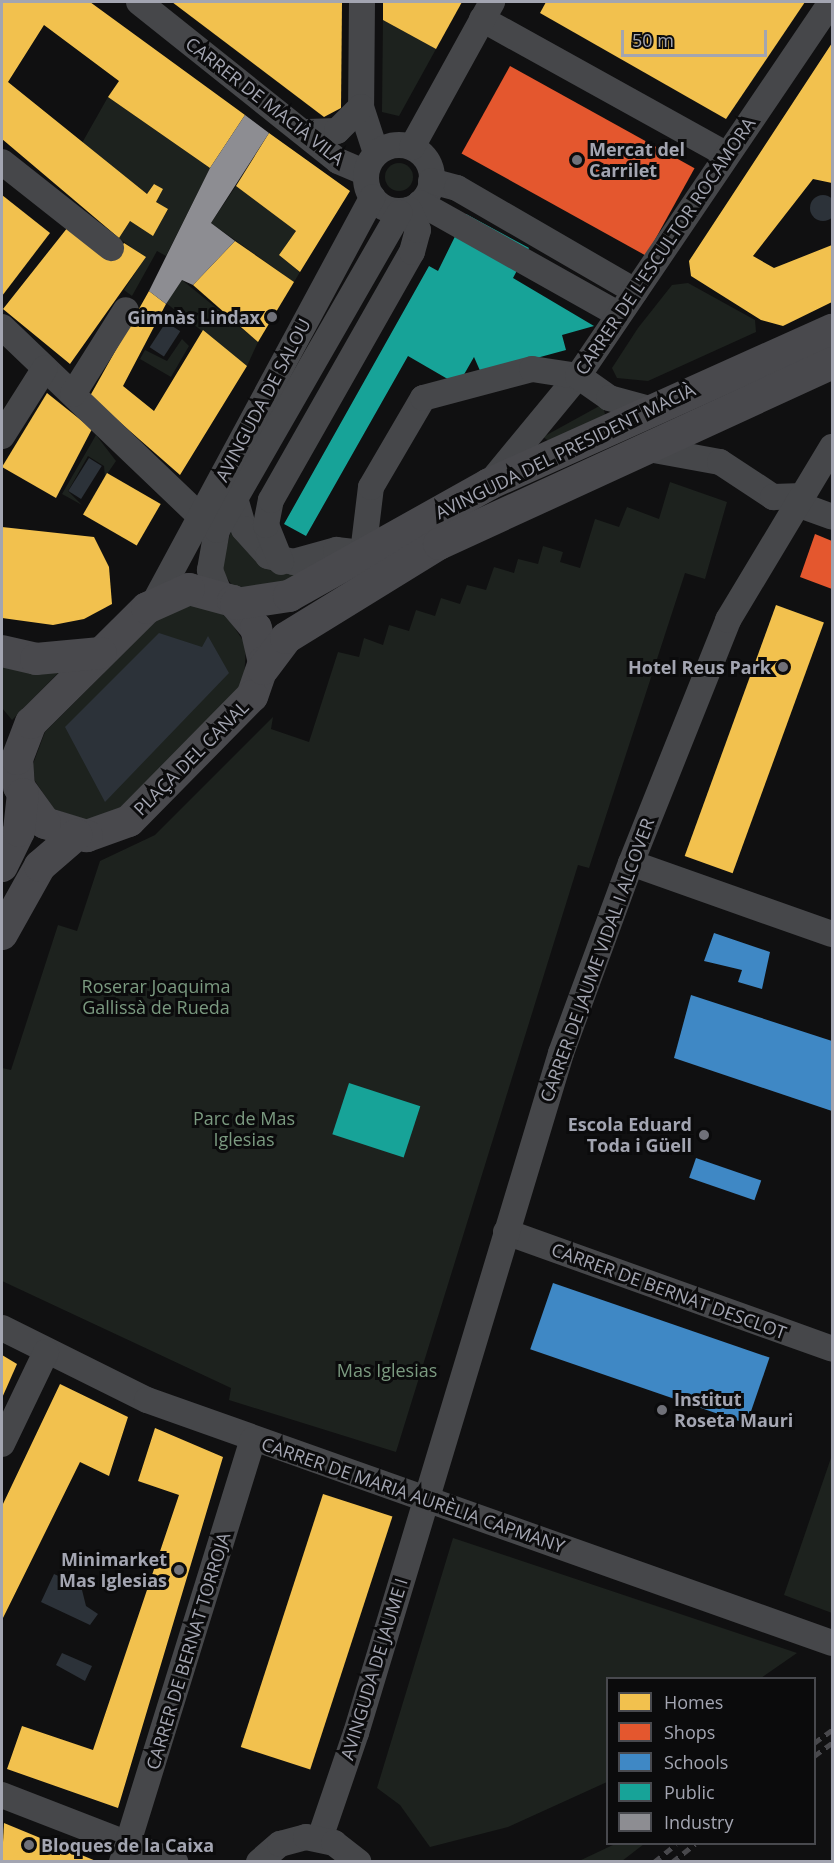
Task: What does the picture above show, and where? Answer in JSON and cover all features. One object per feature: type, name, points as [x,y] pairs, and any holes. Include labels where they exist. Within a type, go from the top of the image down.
[{"type":"main road","name":"AVINGUDA DEL PRESIDENT MACIÀ","points":[[228,600],[289,596],[489,484],[649,410],[832,330]]},
{"type":"main road","name":"AVINGUDA DEL PRESIDENT MACIÀ","points":[[263,669],[286,638],[391,571],[639,448],[832,363]]},
{"type":"main road","name":"PLAÇA DEL CANAL","points":[[228,600],[189,589],[154,603],[31,723],[10,737],[22,794],[45,823],[76,835],[110,832],[129,821],[245,706],[263,669]]},
{"type":"main road","points":[[228,600],[256,627],[263,669]]},
{"type":"main road","points":[[2,651],[36,659],[101,653]]},
{"type":"main road","points":[[6,849],[22,794]]},
{"type":"main road","points":[[2,934],[40,866],[76,835]]},
{"type":"street","name":"CARRER DE MACIÀ VILA","points":[[139,2],[308,132],[338,161],[372,174],[415,202]]},
{"type":"street","points":[[362,2],[361,107],[372,174]]},
{"type":"street","name":"CARRER DE L'ESCULTOR ROCAMORA","points":[[489,484],[578,376],[831,2]]},
{"type":"street","points":[[412,147],[487,10],[727,155]]},
{"type":"street","points":[[308,132],[337,131],[361,107]]},
{"type":"street","points":[[2,327],[208,523],[235,498],[415,202],[428,161],[412,147],[397,144],[372,174]]},
{"type":"street","points":[[2,162],[111,248]]},
{"type":"street","name":"AVINGUDA DE SALOU","points":[[154,603],[208,523],[372,174]]},
{"type":"street","points":[[415,202],[457,188],[634,291]]},
{"type":"street","points":[[415,202],[618,314]]},
{"type":"street","points":[[415,202],[418,230],[412,252],[271,500],[266,525],[281,562],[336,550],[363,553],[371,487],[423,398],[532,369],[578,376],[609,398],[649,410]]},
{"type":"street","points":[[73,394],[126,310]]},
{"type":"street","points":[[597,347],[595,374],[609,398]]},
{"type":"street","points":[[2,435],[45,369]]},
{"type":"street","name":"CARRER DE JAUME VIDAL I ALCOVER","points":[[425,1499],[561,1053],[694,695],[770,546],[832,447]]},
{"type":"street","points":[[639,448],[720,462],[757,488],[785,500],[800,500],[832,517]]},
{"type":"street","points":[[757,488],[769,513],[770,546]]},
{"type":"street","name":"AVINGUDA DE SALOU","points":[[235,498],[256,546],[281,562]]},
{"type":"street","name":"AVINGUDA DE SALOU","points":[[208,523],[210,570],[228,600]]},
{"type":"street","points":[[631,862],[832,934]]},
{"type":"street","name":"CARRER DE BERNAT DESCLOT","points":[[506,1232],[832,1349]]},
{"type":"street","name":"CARRER DE MARIA AURÈLIA CAPMANY","points":[[2,1328],[46,1352],[147,1400],[253,1440],[832,1643]]},
{"type":"street","points":[[2,1444],[46,1352]]},
{"type":"street","name":"CARRER DE BERNAT TORROJA","points":[[125,1854],[253,1440]]},
{"type":"street","name":"AVINGUDA DE JAUME I","points":[[320,1838],[425,1499]]},
{"type":"street","points":[[2,1795],[125,1854],[175,1862]]},
{"type":"street","points":[[259,1862],[290,1840],[320,1838],[358,1862]]},
{"type":"green space","points":[[383,20],[436,49],[399,116],[382,112]]},
{"type":"green space","points":[[108,97],[210,168],[166,256],[157,251],[132,296],[124,290],[145,258],[119,238],[130,221],[153,235],[168,210],[156,202],[162,189],[154,184],[147,194],[82,143]]},
{"type":"green space","points":[[399,163],[409,167],[413,177],[409,187],[399,191],[389,187],[385,177],[389,167]]},
{"type":"green space","points":[[236,186],[296,231],[279,255],[300,272],[294,282],[211,223]]},
{"type":"green space","points":[[182,280],[258,342],[247,366],[166,303]]},
{"type":"green space","points":[[688,283],[755,320],[756,332],[648,381],[617,378],[612,368],[638,328],[672,285]]},
{"type":"green space","points":[[182,339],[189,346],[171,377],[140,359],[145,350],[167,361]]},
{"type":"green space","points":[[603,404],[605,415],[549,441],[543,437]]},
{"type":"green space","points":[[96,435],[116,461],[105,477],[104,466],[88,456],[68,491],[82,505],[62,494]]},
{"type":"green space","name":"Parc de Mas Iglesias","points":[[670,482],[727,502],[705,579],[685,573],[589,868],[578,865],[396,1452],[229,1400],[231,1388],[2,1281],[2,1068],[11,1070],[58,925],[77,931],[100,861],[155,835],[273,717],[271,729],[309,742],[338,652],[359,657],[364,638],[383,645],[389,625],[409,631],[416,610],[435,616],[441,598],[460,604],[467,585],[486,590],[494,567],[514,573],[518,559],[538,564],[543,546],[563,552],[560,562],[580,568],[595,519],[619,527],[627,507],[659,519]]},
{"type":"green space","points":[[232,527],[310,570],[272,591],[234,588],[221,569]]},
{"type":"green space","points":[[192,605],[226,615],[246,645],[244,681],[234,696],[118,810],[86,820],[54,809],[35,781],[33,764],[45,732],[159,618]]},
{"type":"green space","points":[[2,662],[60,671],[12,720],[2,708]]},
{"type":"green space","points":[[832,1455],[832,1613],[784,1595]]},
{"type":"green space","points":[[453,1538],[797,1653],[762,1677],[606,1677],[606,1782],[508,1827],[430,1847],[400,1805],[377,1788]]},
{"type":"green space","points":[[613,1845],[643,1845],[622,1861],[579,1861]]},
{"type":"shaded area","points":[[823,195],[835,203],[835,213],[832,217],[823,221],[814,217],[810,208],[814,199]]},
{"type":"shaded area","points":[[166,322],[180,331],[164,356],[150,347]]},
{"type":"shaded area","points":[[89,458],[102,466],[81,499],[68,491]]},
{"type":"shaded area","points":[[159,633],[202,647],[208,636],[229,673],[105,802],[65,727]]},
{"type":"shaded area","points":[[54,1574],[81,1586],[86,1606],[98,1614],[90,1625],[41,1602]]},
{"type":"shaded area","points":[[62,1653],[92,1666],[85,1681],[56,1665]]},
{"type":"building: Homes","points":[[2,2],[90,2],[245,115],[210,168],[108,97],[119,81],[44,25],[8,82],[147,194],[154,184],[163,189],[156,202],[168,209],[153,236],[130,221],[119,238],[2,139]]},
{"type":"building: Homes","points":[[172,2],[342,2],[341,108],[324,117]]},
{"type":"building: Homes","points":[[383,2],[462,2],[436,49],[383,20]]},
{"type":"building: Homes","points":[[546,2],[805,2],[726,119],[540,13]]},
{"type":"building: Homes","points":[[832,43],[832,183],[813,179],[753,256],[774,268],[832,245],[832,302],[783,326],[761,320],[691,276],[689,261]]},
{"type":"building: Homes","points":[[269,133],[350,191],[300,272],[279,255],[296,231],[236,186]]},
{"type":"building: Homes","points":[[2,195],[50,233],[2,296]]},
{"type":"building: Homes","points":[[68,227],[110,260],[124,243],[146,257],[70,364],[3,309]]},
{"type":"building: Homes","points":[[235,241],[294,282],[258,342],[193,285]]},
{"type":"building: Homes","points":[[149,291],[166,304],[123,386],[154,411],[203,330],[247,366],[180,475],[90,396]]},
{"type":"building: Homes","points":[[47,393],[92,429],[56,498],[2,467]]},
{"type":"building: Homes","points":[[107,473],[161,504],[137,546],[83,515]]},
{"type":"building: Homes","points":[[2,527],[94,537],[109,567],[112,604],[84,619],[53,625],[2,618]]},
{"type":"building: Homes","points":[[776,605],[824,622],[733,873],[685,856]]},
{"type":"building: Homes","points":[[2,1355],[17,1364],[2,1398]]},
{"type":"building: Homes","points":[[60,1384],[128,1417],[109,1476],[80,1462],[2,1620],[2,1506]]},
{"type":"building: Homes","points":[[155,1428],[223,1457],[118,1808],[7,1769],[22,1726],[93,1750],[179,1495],[138,1481]]},
{"type":"building: Homes","points":[[323,1494],[392,1517],[310,1770],[241,1747]]},
{"type":"building: Homes","name":"Bloques de la Caixa","points":[[4,1823],[96,1861],[96,1862],[2,1862]]},
{"type":"building: Shops","name":"Mercat del Carrilet","points":[[510,66],[695,168],[646,256],[462,153]]},
{"type":"building: Shops","points":[[815,534],[832,541],[832,589],[800,577]]},
{"type":"building: Schools","points":[[714,933],[770,952],[762,989],[738,982],[742,970],[704,961]]},
{"type":"building: Schools","points":[[691,995],[832,1041],[832,1111],[674,1058]]},
{"type":"building: Schools","points":[[696,1158],[761,1180],[754,1200],[689,1178]]},
{"type":"building: Schools","points":[[553,1283],[770,1358],[747,1424],[530,1349]]},
{"type":"building: Public","points":[[466,214],[529,248],[513,278],[594,326],[562,335],[566,350],[481,373],[474,357],[458,385],[408,356],[306,536],[284,524],[429,266],[438,271]]},
{"type":"building: Public","points":[[349,1083],[420,1106],[404,1158],[332,1134]]},
{"type":"building: Industry","points":[[245,115],[269,133],[211,223],[235,241],[193,285],[182,280],[166,304],[149,291],[210,168]]},
{"type":"railway","points":[[816,1742],[832,1730]]},
{"type":"railway","points":[[816,1755],[832,1743]]},
{"type":"railway","points":[[654,1862],[675,1845]]},
{"type":"railway","points":[[672,1862],[694,1845]]},
{"type":"place","name":"Mercat del Carrilet","points":[[577,160]]},
{"type":"place","name":"Gimnàs Lindax","points":[[272,317]]},
{"type":"place","name":"Hotel Reus Park","points":[[783,667]]},
{"type":"place","name":"Escola Eduard Toda i Güell","points":[[704,1135]]},
{"type":"place","name":"Institut Roseta Mauri","points":[[662,1410]]},
{"type":"place","name":"Minimarket Mas Iglesias","points":[[179,1570]]},
{"type":"place","name":"Bloques de la Caixa","points":[[29,1845]]},
{"type":"park label","name":"Roserar Joaquima Gallissà de Rueda","points":[[156,997]]},
{"type":"park label","name":"Mas Iglesias","points":[[387,1370]]}]
